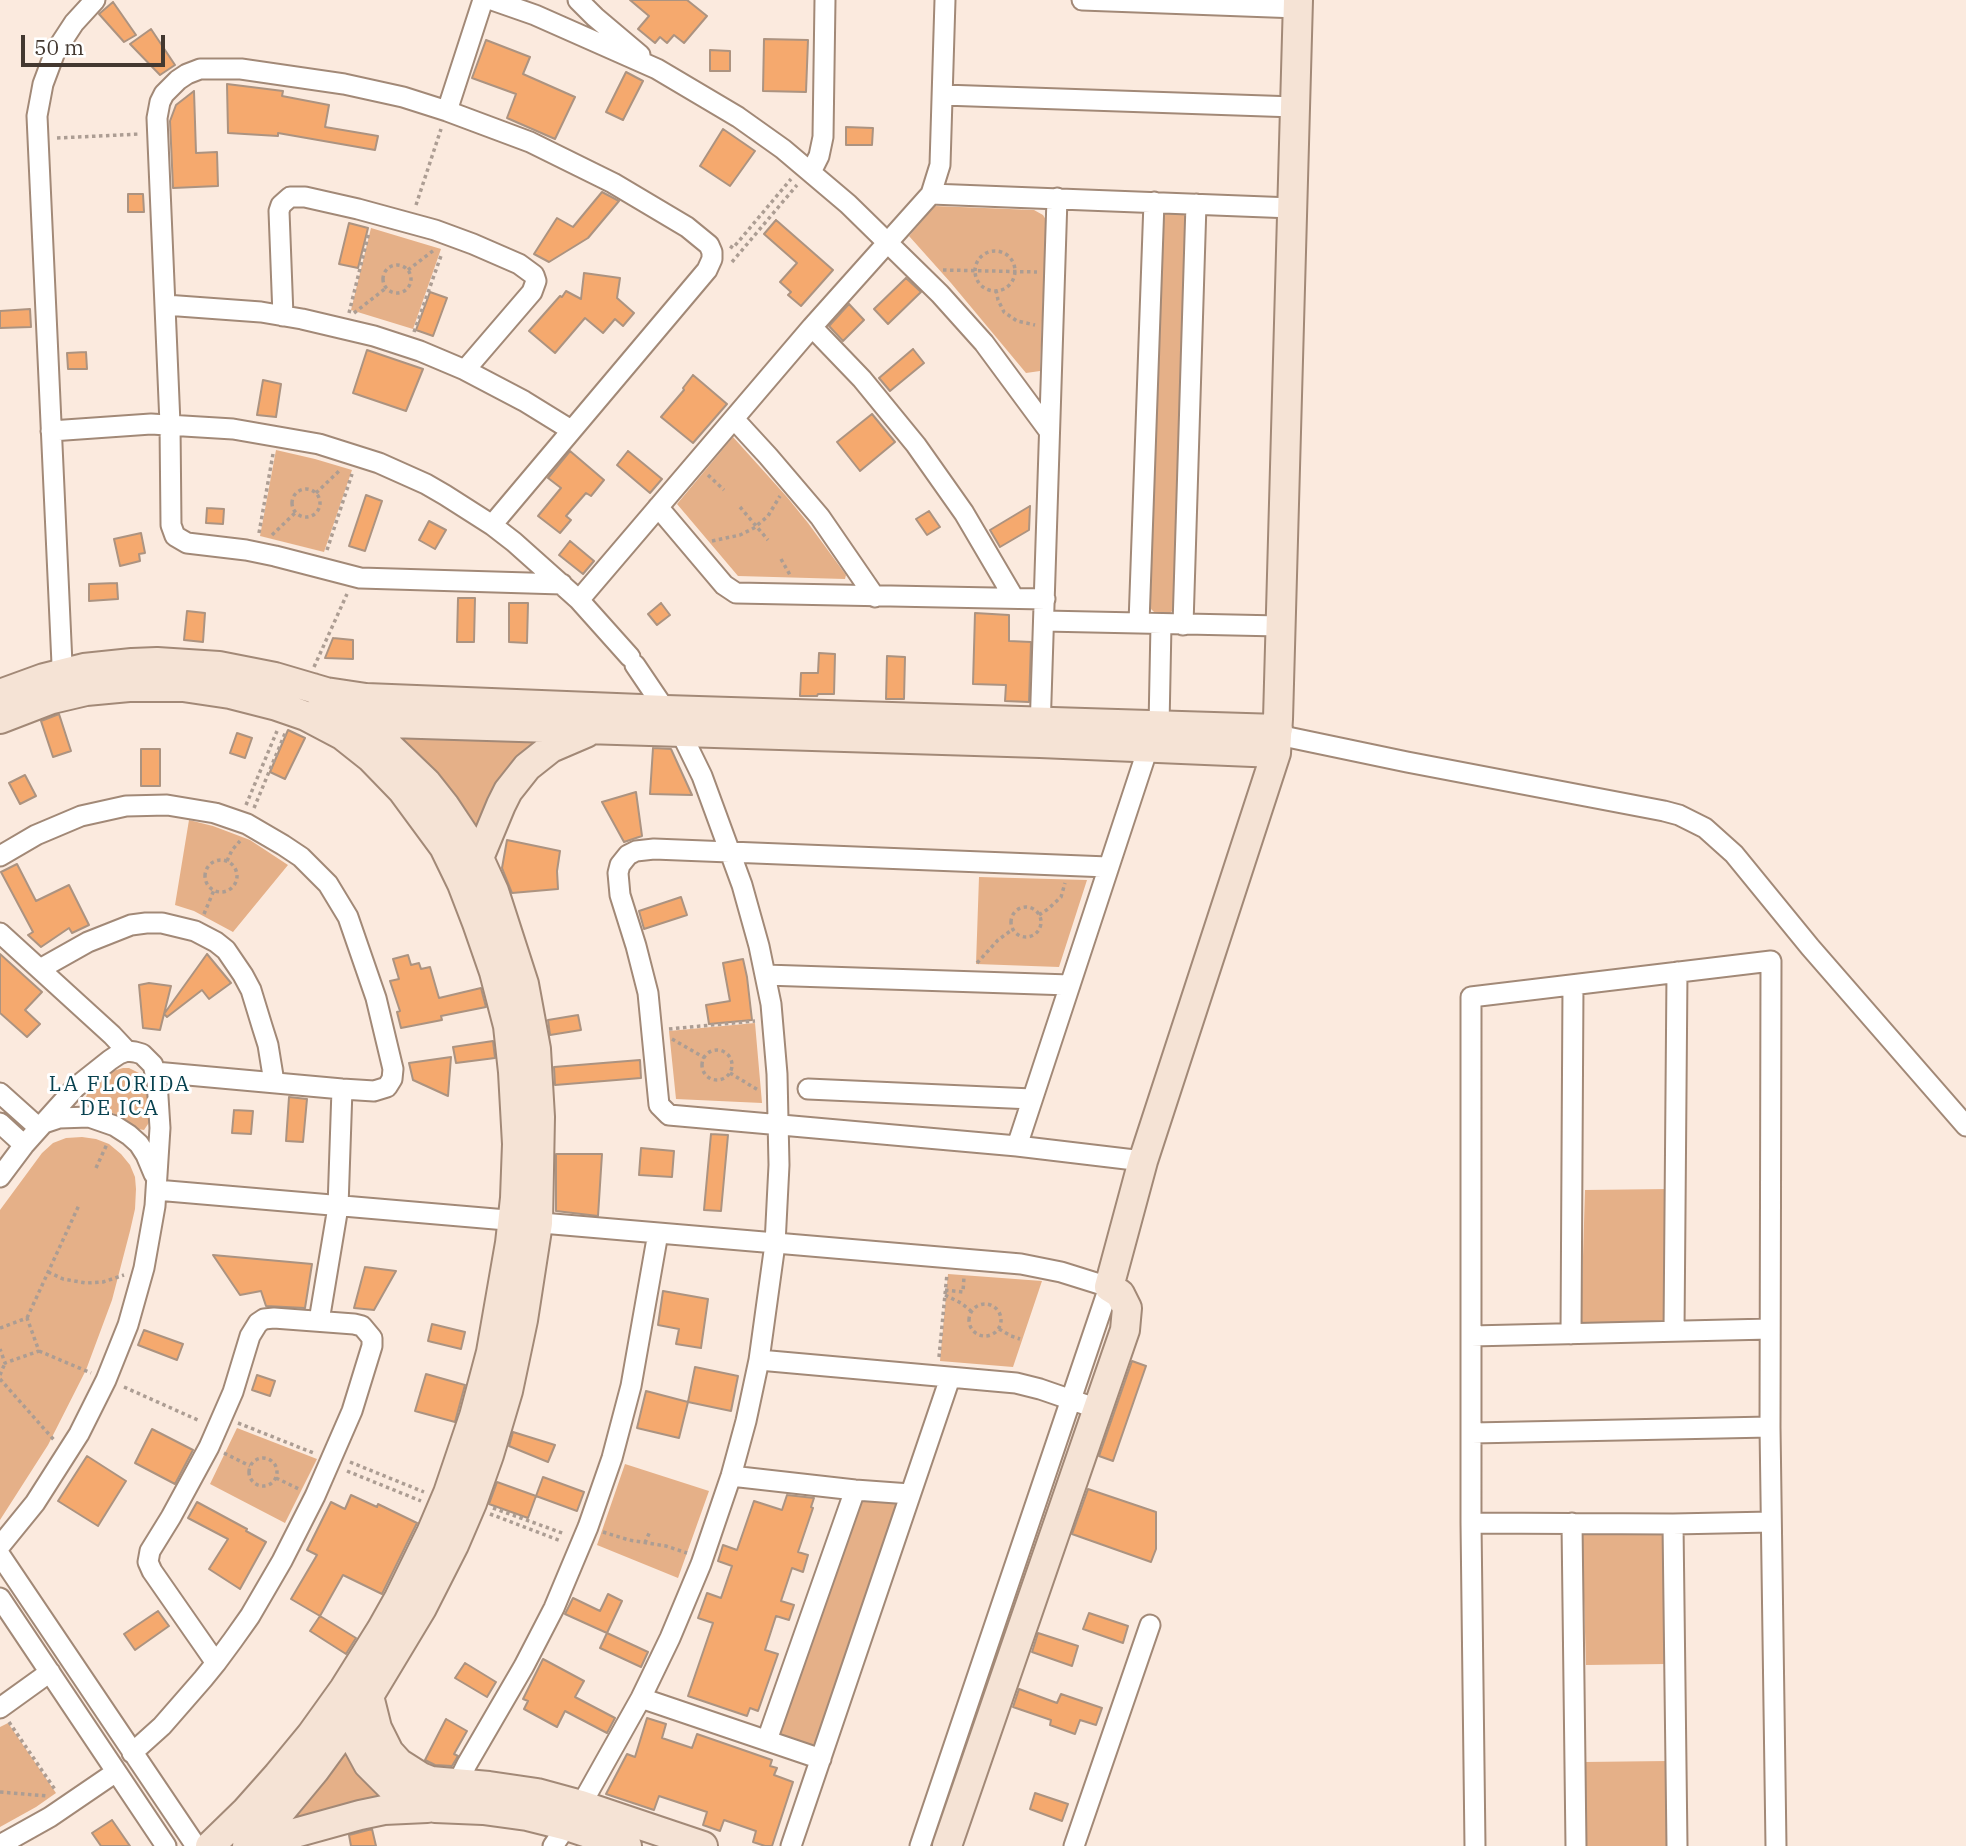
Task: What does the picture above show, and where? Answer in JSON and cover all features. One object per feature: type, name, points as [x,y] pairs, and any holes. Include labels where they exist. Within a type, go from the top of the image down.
[{"type":"street","points":[[62,684],[37,138],[40,98],[48,68],[64,37],[94,0]]},
{"type":"street","points":[[447,111],[484,0]]},
{"type":"street","points":[[492,0],[535,15],[657,69],[738,117],[811,172],[917,270],[984,344],[1049,431]]},
{"type":"street","points":[[578,0],[657,69]]},
{"type":"street","points":[[811,172],[819,156],[822,137],[825,0]]},
{"type":"street","points":[[579,600],[812,327],[931,194],[940,166],[945,0]]},
{"type":"street","points":[[920,1846],[1109,1287],[1143,1161],[1277,739],[1298,4],[1082,0]]},
{"type":"street","points":[[492,525],[707,270],[712,252],[703,239],[643,199],[509,133],[447,111],[403,97],[344,84],[241,69],[200,69],[187,74],[170,87],[158,110],[172,525],[175,536],[187,543],[256,552],[360,578],[562,584]]},
{"type":"street","points":[[943,94],[1295,107]]},
{"type":"street","points":[[931,194],[1293,208]]},
{"type":"street","points":[[283,316],[279,211],[285,200],[290,197],[305,197],[410,223],[519,264],[534,275],[536,281],[533,292],[465,370]]},
{"type":"street","points":[[1040,733],[1057,198]]},
{"type":"street","points":[[1139,623],[1154,202]]},
{"type":"street","points":[[1183,625],[1196,204]]},
{"type":"street","points":[[164,306],[236,309],[350,329],[408,347],[465,370],[571,430]]},
{"type":"street","points":[[812,327],[862,379],[916,445],[964,513],[1014,598]]},
{"type":"street","points":[[734,419],[789,478],[827,525],[875,597]]},
{"type":"street","points":[[51,431],[131,424],[170,424],[277,435],[357,455],[426,484],[492,525],[579,600],[633,661],[674,721],[711,797],[746,896],[765,975],[772,1019],[779,1126],[775,1244],[759,1360],[731,1476],[703,1559],[670,1639],[641,1698],[567,1826]]},
{"type":"street","points":[[658,507],[724,585],[736,593],[1045,599]]},
{"type":"street","points":[[1044,621],[1280,626]]},
{"type":"street","points":[[1017,1146],[1153,737],[1161,624]]},
{"type":"street","points":[[0,719],[23,709],[62,684],[108,664],[185,663],[248,671],[339,695],[674,721],[1277,739],[1664,811],[1705,828],[1734,854],[1810,947],[1966,1126]]},
{"type":"street","points":[[0,694],[62,684],[106,688],[183,687],[230,694],[277,706],[290,723],[325,720],[391,746],[426,782],[450,813],[467,863],[494,891],[524,985],[536,1049],[540,1117],[525,1222],[530,1283],[499,1424],[458,1500],[439,1576],[399,1648],[311,1735],[246,1811],[210,1846]]},
{"type":"street","points":[[309,687],[341,706],[361,735]]},
{"type":"street","points":[[361,735],[370,709],[381,698]]},
{"type":"street","points":[[361,735],[597,730],[674,721]]},
{"type":"street","points":[[467,863],[492,824],[508,791],[527,767],[538,756],[563,741],[597,730]]},
{"type":"street","points":[[0,856],[36,835],[81,816],[148,804],[191,807],[250,817],[316,870],[338,899],[354,931],[376,998],[393,1074],[390,1084],[383,1090],[342,1089],[155,1072]]},
{"type":"street","points":[[1108,867],[644,850],[628,855],[620,865],[618,873],[620,895],[643,969],[656,1031],[657,1096],[659,1105],[669,1115],[1017,1146],[1143,1161]]},
{"type":"street","points":[[40,970],[88,942],[131,925],[162,923],[195,931],[226,950],[251,990],[265,1035],[274,1082]]},
{"type":"street","points":[[0,933],[127,1051]]},
{"type":"street","points":[[1475,1846],[1471,1523],[1471,997],[1771,961],[1770,1427],[1776,1846]]},
{"type":"street","points":[[1674,1331],[1676,972]]},
{"type":"street","points":[[765,975],[1070,985]]},
{"type":"street","points":[[1571,1334],[1573,985]]},
{"type":"street","points":[[0,1177],[24,1145],[88,1076],[127,1051],[142,1054],[153,1065],[160,1128],[156,1184],[144,1268],[128,1325],[106,1380],[79,1434],[35,1503],[0,1546]]},
{"type":"street","points":[[319,1321],[338,1207],[342,1089]]},
{"type":"street","points":[[808,1089],[1032,1099]]},
{"type":"street","points":[[0,1093],[41,1126]]},
{"type":"street","points":[[41,1126],[59,1118],[89,1117],[115,1126],[139,1144],[146,1155],[156,1184]]},
{"type":"street","points":[[0,1123],[24,1145]]},
{"type":"street","points":[[156,1184],[338,1207],[1042,1267],[1079,1276],[1120,1294],[1125,1301],[1128,1315],[1125,1330],[947,1846]]},
{"type":"street","points":[[446,1800],[535,1645],[566,1583],[579,1537],[612,1458],[631,1386],[658,1233]]},
{"type":"street","points":[[132,1753],[174,1713],[216,1663],[263,1594],[315,1496],[337,1462],[372,1346],[372,1338],[362,1326],[274,1318],[258,1323],[250,1336],[240,1373],[222,1420],[150,1551],[148,1559],[152,1571],[216,1663]]},
{"type":"street","points":[[1471,1336],[1770,1329]]},
{"type":"street","points":[[759,1360],[1016,1383],[1098,1409]]},
{"type":"street","points":[[791,1846],[910,1494],[944,1377]]},
{"type":"street","points":[[1472,1433],[1770,1427]]},
{"type":"street","points":[[731,1476],[910,1494]]},
{"type":"street","points":[[767,1740],[855,1490]]},
{"type":"street","points":[[1471,1523],[1771,1522]]},
{"type":"street","points":[[1572,1523],[1576,1846]]},
{"type":"street","points":[[1674,1524],[1677,1846]]},
{"type":"street","points":[[0,1555],[196,1846]]},
{"type":"street","points":[[0,1598],[166,1846]]},
{"type":"street","points":[[1074,1846],[1150,1625]]},
{"type":"street","points":[[4,1714],[50,1672]]},
{"type":"street","points":[[356,1693],[351,1722],[361,1753],[379,1776],[405,1796],[446,1800],[567,1826],[703,1846]]},
{"type":"street","points":[[356,1693],[398,1763],[431,1781],[446,1800]]},
{"type":"street","points":[[641,1698],[821,1759]]},
{"type":"street","points":[[247,1846],[299,1790],[351,1722]]},
{"type":"street","points":[[0,1844],[64,1802],[117,1772]]},
{"type":"street","points":[[260,1846],[360,1815],[446,1800]]},
{"type":"street","points":[[567,1826],[627,1846]]},
{"type":"path","points":[[410,223],[447,111]]},
{"type":"path","points":[[37,138],[158,133]]},
{"type":"path","points":[[703,239],[710,230],[733,248],[793,177],[800,183],[717,279],[707,270]]},
{"type":"path","points":[[374,213],[347,318],[386,288]]},
{"type":"path","points":[[408,270],[447,237]]},
{"type":"path","points":[[408,347],[447,237]]},
{"type":"path","points":[[998,252],[1011,260],[1014,272],[1012,282],[996,290],[984,288],[975,271],[983,255],[998,252]]},
{"type":"path","points":[[400,265],[408,270],[411,279],[406,290],[394,293],[386,288],[382,279],[387,268],[400,265]]},
{"type":"path","points":[[917,270],[1055,272]]},
{"type":"path","points":[[996,290],[1000,306],[1010,317],[1031,324],[1053,326]]},
{"type":"path","points":[[256,552],[277,435]]},
{"type":"path","points":[[316,493],[357,455]]},
{"type":"path","points":[[320,569],[357,455]]},
{"type":"path","points":[[689,543],[732,537],[758,526],[772,511],[789,478]]},
{"type":"path","points":[[301,489],[308,489],[316,493],[320,502],[316,513],[304,517],[296,512],[292,498],[296,493],[301,489]]},
{"type":"path","points":[[740,507],[768,540]]},
{"type":"path","points":[[256,552],[296,512]]},
{"type":"path","points":[[309,687],[347,594],[358,594],[360,578]]},
{"type":"path","points":[[250,817],[246,806],[290,723]]},
{"type":"path","points":[[227,861],[240,842],[290,723]]},
{"type":"path","points":[[215,861],[227,861],[236,870],[236,882],[226,891],[214,890],[206,881],[207,869],[215,861]]},
{"type":"path","points":[[1039,915],[1061,897],[1067,865]]},
{"type":"path","points":[[195,931],[214,890]]},
{"type":"path","points":[[1031,908],[1039,915],[1041,924],[1034,935],[1021,936],[1013,929],[1011,920],[1018,909],[1031,908]]},
{"type":"path","points":[[962,981],[998,940],[1013,929]]},
{"type":"path","points":[[656,1031],[772,1019]]},
{"type":"path","points":[[656,1031],[705,1058]]},
{"type":"path","points":[[712,1051],[725,1053],[732,1064],[730,1073],[722,1079],[709,1078],[702,1067],[705,1058],[712,1051]]},
{"type":"path","points":[[730,1073],[778,1102]]},
{"type":"path","points":[[96,1168],[115,1126]]},
{"type":"path","points":[[39,1351],[27,1318],[79,1205]]},
{"type":"path","points":[[945,1293],[963,1292],[957,1259]]},
{"type":"path","points":[[944,1377],[945,1293],[957,1259]]},
{"type":"path","points":[[48,1272],[70,1280],[95,1283],[144,1268]]},
{"type":"path","points":[[945,1293],[971,1311]]},
{"type":"path","points":[[981,1304],[993,1306],[1001,1317],[999,1329],[988,1336],[976,1334],[969,1324],[971,1311],[981,1304]]},
{"type":"path","points":[[0,1328],[27,1318]]},
{"type":"path","points":[[999,1329],[1020,1339]]},
{"type":"path","points":[[0,1349],[5,1363],[0,1377],[67,1454]]},
{"type":"path","points":[[5,1363],[39,1351],[209,1424],[212,1419],[233,1422],[337,1462],[344,1460],[458,1500],[567,1543],[579,1537]]},
{"type":"path","points":[[209,1447],[250,1466]]},
{"type":"path","points":[[257,1459],[270,1459],[277,1469],[276,1478],[269,1485],[257,1485],[249,1475],[250,1466],[257,1459]]},
{"type":"path","points":[[337,1462],[340,1468],[431,1505],[458,1500],[481,1503],[570,1536],[619,1538],[666,1546],[703,1559]]},
{"type":"path","points":[[276,1478],[315,1496]]},
{"type":"path","points":[[645,1543],[650,1531]]},
{"type":"path","points":[[4,1714],[64,1802]]},
{"type":"path","points":[[0,1792],[64,1802]]},
{"type":"shaded area","points":[[935,206],[1034,210],[1043,215],[1046,220],[1040,371],[1026,373],[909,236]]},
{"type":"shaded area","points":[[1169,210],[1181,210],[1188,219],[1177,606],[1168,615],[1156,614],[1148,606],[1161,217]]},
{"type":"shaded area","points":[[371,228],[441,249],[413,329],[351,310]]},
{"type":"shaded area","points":[[733,437],[808,523],[846,575],[845,579],[738,576],[677,504]]},
{"type":"shaded area","points":[[276,450],[352,470],[324,552],[260,536]]},
{"type":"shaded area","points":[[392,734],[541,740],[514,761],[496,785],[478,832]]},
{"type":"shaded area","points":[[189,820],[250,840],[288,865],[233,932],[194,911],[175,905]]},
{"type":"shaded area","points":[[979,877],[1087,880],[1059,967],[976,964]]},
{"type":"shaded area","points":[[755,1023],[762,1103],[676,1099],[669,1031]]},
{"type":"shaded area","points":[[123,1068],[141,1074],[147,1086],[150,1121],[144,1130],[113,1113],[89,1107],[84,1102],[88,1092],[113,1071]]},
{"type":"shaded area","points":[[82,1137],[109,1144],[130,1165],[135,1177],[135,1209],[112,1300],[86,1370],[48,1445],[0,1520],[0,1210],[42,1153],[53,1143],[66,1138]]},
{"type":"shaded area","points":[[1670,1189],[1665,1322],[1581,1323],[1585,1190]]},
{"type":"shaded area","points":[[948,1274],[1042,1281],[1013,1367],[940,1361]]},
{"type":"shaded area","points":[[237,1428],[317,1459],[285,1523],[210,1484]]},
{"type":"shaded area","points":[[625,1464],[709,1491],[678,1578],[597,1545]]},
{"type":"shaded area","points":[[859,1497],[901,1501],[815,1749],[775,1735]]},
{"type":"shaded area","points":[[1582,1531],[1667,1532],[1666,1664],[1586,1665]]},
{"type":"shaded area","points":[[8,1723],[56,1793],[0,1827],[0,1727]]},
{"type":"shaded area","points":[[343,1746],[385,1798],[281,1828]]},
{"type":"shaded area","points":[[1668,1761],[1669,1846],[1585,1846],[1584,1762]]},
{"type":"building","points":[[630,0],[687,0],[707,16],[684,43],[674,35],[667,43],[660,37],[655,43],[638,29],[649,16]]},
{"type":"building","points":[[113,2],[136,35],[124,42],[99,14]]},
{"type":"building","points":[[151,29],[175,65],[160,75],[130,44]]},
{"type":"building","points":[[764,39],[808,40],[806,92],[763,91]]},
{"type":"building","points":[[486,40],[530,57],[523,74],[575,97],[555,139],[507,118],[516,94],[472,78]]},
{"type":"building","points":[[710,50],[730,51],[730,71],[710,71]]},
{"type":"building","points":[[626,72],[643,81],[623,120],[606,112]]},
{"type":"building","points":[[227,84],[283,91],[282,96],[329,105],[325,127],[378,136],[375,150],[278,133],[278,136],[228,133]]},
{"type":"building","points":[[194,91],[196,153],[217,152],[218,186],[173,188],[170,121],[176,105]]},
{"type":"building","points":[[846,127],[873,128],[872,145],[846,145]]},
{"type":"building","points":[[723,129],[755,151],[730,186],[700,166]]},
{"type":"building","points":[[602,192],[619,201],[588,238],[549,262],[534,254],[557,218],[573,227]]},
{"type":"building","points":[[128,194],[143,194],[144,212],[128,212]]},
{"type":"building","points":[[776,220],[833,270],[801,306],[788,295],[791,292],[780,282],[797,263],[764,234]]},
{"type":"building","points":[[349,223],[368,228],[358,268],[339,264]]},
{"type":"building","points":[[584,273],[620,278],[617,298],[634,313],[623,326],[615,319],[603,333],[585,318],[555,353],[529,331],[566,291],[581,299]]},
{"type":"building","points":[[906,278],[921,292],[888,324],[874,309]]},
{"type":"building","points":[[430,292],[447,298],[433,336],[416,330]]},
{"type":"building","points":[[849,304],[864,320],[843,341],[829,326]]},
{"type":"building","points":[[30,309],[31,327],[0,328],[0,311]]},
{"type":"building","points":[[913,349],[924,363],[890,391],[879,378]]},
{"type":"building","points":[[367,350],[423,369],[406,411],[353,393]]},
{"type":"building","points":[[86,352],[87,369],[68,369],[67,353]]},
{"type":"building","points":[[693,375],[727,404],[693,443],[661,417]]},
{"type":"building","points":[[263,380],[281,384],[276,417],[257,415]]},
{"type":"building","points":[[872,414],[895,442],[860,471],[837,442]]},
{"type":"building","points":[[570,451],[604,480],[591,496],[586,493],[566,516],[571,520],[560,533],[538,516],[561,488],[548,478]]},
{"type":"building","points":[[628,451],[662,479],[650,493],[617,465]]},
{"type":"building","points":[[366,495],[382,501],[365,551],[349,546]]},
{"type":"building","points":[[1030,506],[1029,530],[1000,547],[990,530]]},
{"type":"building","points":[[207,508],[224,509],[223,524],[206,523]]},
{"type":"building","points":[[929,511],[940,527],[927,535],[916,519]]},
{"type":"building","points":[[429,521],[446,530],[435,549],[419,540]]},
{"type":"building","points":[[141,533],[145,553],[139,554],[140,561],[120,566],[114,539]]},
{"type":"building","points":[[570,541],[594,561],[583,574],[559,555]]},
{"type":"building","points":[[117,583],[118,599],[89,601],[89,584]]},
{"type":"building","points":[[458,598],[475,598],[474,642],[457,642]]},
{"type":"building","points":[[509,603],[528,603],[527,643],[509,642]]},
{"type":"building","points":[[661,603],[670,615],[657,625],[648,614]]},
{"type":"building","points":[[187,611],[205,613],[203,642],[184,640]]},
{"type":"building","points":[[975,613],[1009,615],[1009,641],[1031,642],[1029,702],[1005,701],[1006,685],[973,684]]},
{"type":"building","points":[[333,638],[353,640],[353,659],[325,658]]},
{"type":"building","points":[[819,653],[835,654],[834,694],[800,696],[801,673],[818,673]]},
{"type":"building","points":[[887,656],[905,657],[904,699],[886,699]]},
{"type":"building","points":[[59,714],[71,751],[53,757],[41,721]]},
{"type":"building","points":[[288,730],[305,738],[285,779],[270,772]]},
{"type":"building","points":[[237,733],[252,738],[245,758],[230,753]]},
{"type":"building","points":[[653,748],[671,749],[692,795],[650,794]]},
{"type":"building","points":[[141,749],[160,749],[160,786],[141,786]]},
{"type":"building","points":[[25,775],[36,796],[20,804],[9,783]]},
{"type":"building","points":[[636,792],[642,836],[624,842],[602,802]]},
{"type":"building","points":[[507,840],[560,851],[558,889],[512,893],[502,868]]},
{"type":"building","points":[[17,864],[36,901],[69,885],[89,925],[72,933],[69,928],[41,947],[28,935],[33,932],[1,872]]},
{"type":"building","points":[[681,897],[687,915],[644,929],[639,911]]},
{"type":"building","points":[[0,954],[42,992],[25,1010],[40,1024],[27,1037],[0,1013]]},
{"type":"building","points":[[207,954],[231,983],[209,999],[202,990],[167,1017],[164,1014]]},
{"type":"building","points":[[408,955],[411,965],[419,963],[421,969],[430,967],[439,998],[481,988],[486,1007],[401,1028],[397,1012],[400,1011],[390,981],[399,979],[393,959]]},
{"type":"building","points":[[743,959],[752,1020],[709,1024],[706,1005],[730,1001],[723,963]]},
{"type":"building","points":[[149,983],[171,986],[160,1030],[143,1028],[139,985]]},
{"type":"building","points":[[578,1015],[581,1030],[550,1035],[548,1020]]},
{"type":"building","points":[[493,1041],[495,1058],[456,1063],[453,1047]]},
{"type":"building","points":[[451,1057],[448,1096],[413,1080],[409,1063]]},
{"type":"building","points":[[640,1060],[641,1078],[555,1085],[554,1067]]},
{"type":"building","points":[[289,1097],[307,1099],[303,1142],[286,1141]]},
{"type":"building","points":[[234,1110],[253,1111],[251,1134],[232,1133]]},
{"type":"building","points":[[711,1134],[728,1135],[721,1211],[704,1210]]},
{"type":"building","points":[[641,1148],[674,1151],[672,1177],[639,1175]]},
{"type":"building","points":[[556,1154],[602,1154],[598,1216],[556,1211]]},
{"type":"building","points":[[213,1255],[312,1264],[305,1308],[266,1306],[261,1291],[240,1295]]},
{"type":"building","points":[[365,1267],[396,1271],[374,1310],[354,1308]]},
{"type":"building","points":[[663,1291],[708,1299],[701,1348],[676,1344],[679,1329],[658,1325]]},
{"type":"building","points":[[432,1324],[465,1332],[461,1349],[428,1341]]},
{"type":"building","points":[[144,1330],[183,1344],[177,1360],[138,1345]]},
{"type":"building","points":[[1132,1361],[1146,1366],[1113,1461],[1099,1456]]},
{"type":"building","points":[[695,1367],[738,1376],[731,1411],[688,1402]]},
{"type":"building","points":[[426,1374],[465,1385],[455,1422],[415,1411]]},
{"type":"building","points":[[257,1375],[275,1381],[270,1396],[252,1390]]},
{"type":"building","points":[[646,1391],[688,1402],[679,1438],[637,1428]]},
{"type":"building","points":[[152,1429],[193,1450],[175,1484],[135,1463]]},
{"type":"building","points":[[513,1432],[555,1445],[548,1462],[509,1446]]},
{"type":"building","points":[[87,1456],[126,1481],[98,1526],[58,1501]]},
{"type":"building","points":[[543,1477],[584,1492],[577,1511],[536,1496]]},
{"type":"building","points":[[497,1482],[536,1496],[528,1518],[489,1504]]},
{"type":"building","points":[[1088,1489],[1156,1512],[1156,1549],[1151,1562],[1072,1534]]},
{"type":"building","points":[[351,1495],[377,1507],[378,1504],[417,1523],[382,1594],[343,1575],[320,1616],[291,1599],[317,1555],[307,1550],[331,1502],[345,1509]]},
{"type":"building","points":[[787,1495],[814,1498],[798,1552],[808,1555],[803,1572],[792,1568],[781,1601],[794,1605],[789,1620],[776,1616],[765,1650],[778,1654],[758,1711],[750,1708],[747,1716],[688,1696],[713,1623],[698,1618],[707,1593],[721,1598],[732,1566],[718,1561],[723,1545],[737,1550],[754,1501],[782,1510]]},
{"type":"building","points":[[197,1502],[266,1542],[240,1589],[209,1569],[228,1539],[188,1518]]},
{"type":"building","points":[[608,1594],[622,1601],[607,1633],[565,1614],[573,1598],[600,1611]]},
{"type":"building","points":[[158,1611],[169,1626],[135,1650],[124,1634]]},
{"type":"building","points":[[1089,1613],[1128,1626],[1123,1643],[1083,1629]]},
{"type":"building","points":[[320,1616],[356,1638],[346,1654],[310,1631]]},
{"type":"building","points":[[607,1633],[648,1652],[641,1667],[600,1648]]},
{"type":"building","points":[[1038,1633],[1078,1646],[1072,1666],[1032,1652]]},
{"type":"building","points":[[543,1659],[584,1681],[575,1697],[615,1718],[607,1733],[565,1711],[557,1727],[524,1709],[528,1701],[523,1699]]},
{"type":"building","points":[[465,1663],[496,1682],[487,1697],[455,1678]]},
{"type":"building","points":[[1019,1689],[1057,1703],[1061,1694],[1102,1708],[1096,1725],[1080,1720],[1075,1734],[1050,1725],[1051,1720],[1013,1707]]},
{"type":"building","points":[[647,1718],[666,1724],[662,1738],[692,1748],[697,1734],[772,1760],[770,1766],[777,1768],[774,1775],[793,1782],[772,1846],[753,1842],[756,1831],[724,1820],[720,1831],[703,1825],[707,1812],[659,1796],[654,1810],[606,1794],[627,1754],[635,1757]]},
{"type":"building","points":[[446,1719],[467,1731],[454,1754],[458,1756],[452,1766],[435,1765],[425,1760]]},
{"type":"building","points":[[1035,1793],[1068,1804],[1062,1821],[1030,1809]]},
{"type":"building","points":[[112,1820],[130,1846],[101,1846],[92,1833]]},
{"type":"building","points":[[372,1829],[376,1846],[351,1846],[349,1835]]},
{"type":"district","name":"LA FLORIDA DE ICA","points":[[120,1097]]}]
